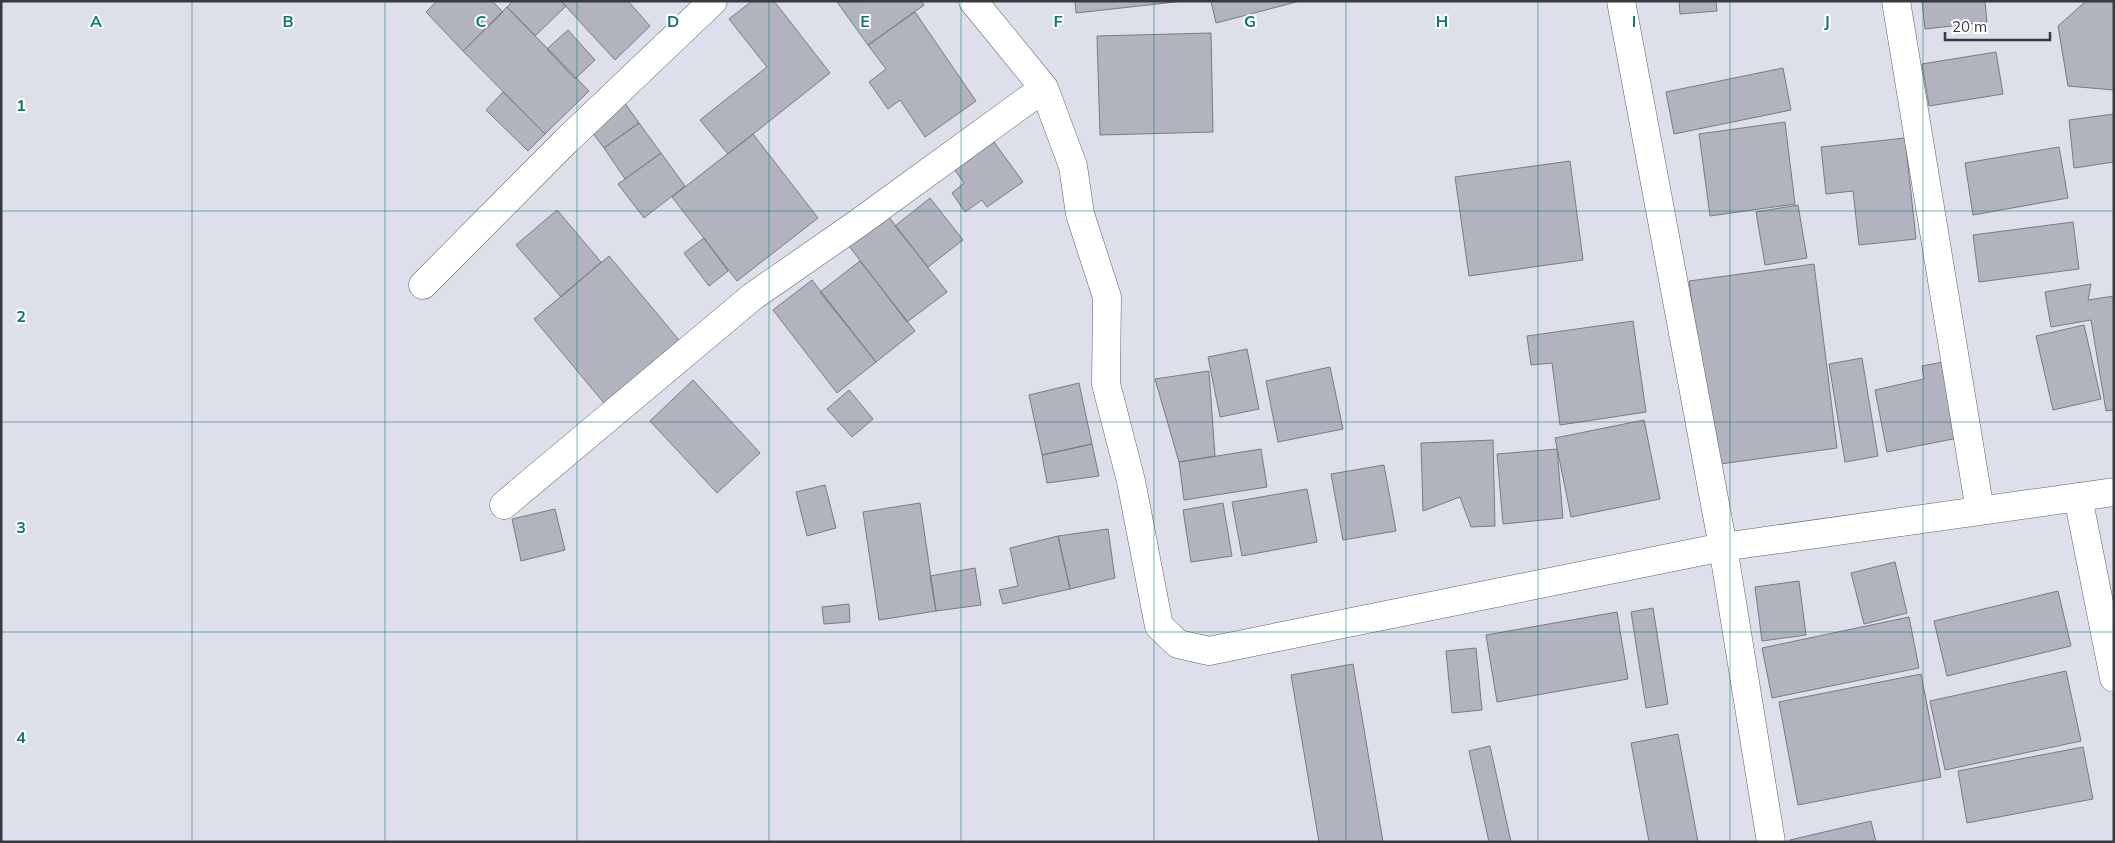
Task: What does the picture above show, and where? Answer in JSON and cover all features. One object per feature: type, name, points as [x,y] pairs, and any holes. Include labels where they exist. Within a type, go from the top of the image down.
[{"type":"street","points":[[423,285],[566,142],[713,1]]},
{"type":"street","points":[[973,1],[1044,88],[1074,166],[1080,214],[1107,297],[1106,384],[1131,481],[1160,626],[1178,644],[1209,651],[1723,547],[2114,492]]},
{"type":"street","points":[[1621,1],[1723,547],[1771,842]]},
{"type":"street","points":[[1896,1],[1980,511]]},
{"type":"street","points":[[504,504],[752,298],[1044,88]]},
{"type":"street","points":[[2078,497],[2114,678]]},
{"type":"building","points":[[437,1],[492,1],[503,12],[463,51],[426,12]]},
{"type":"building","points":[[513,1],[561,1],[566,6],[535,36],[507,7]]},
{"type":"building","points":[[561,1],[628,1],[650,26],[615,60]]},
{"type":"building","points":[[752,1],[774,1],[830,73],[728,154],[700,120],[767,67],[729,19]]},
{"type":"building","points":[[921,1],[924,5],[868,45],[837,2]]},
{"type":"building","points":[[1075,1],[1184,1],[1076,13]]},
{"type":"building","points":[[1211,1],[1300,1],[1216,23]]},
{"type":"building","points":[[1679,1],[1716,1],[1717,11],[1680,14]]},
{"type":"building","points":[[1922,1],[1985,1],[1987,22],[1925,29]]},
{"type":"building","points":[[2086,1],[2114,1],[2114,90],[2068,86],[2058,26]]},
{"type":"building","points":[[507,7],[589,91],[545,134],[463,51]]},
{"type":"building","points":[[915,12],[976,101],[925,137],[900,100],[888,109],[869,82],[886,69],[868,45]]},
{"type":"building","points":[[568,30],[595,60],[575,79],[547,49]]},
{"type":"building","points":[[1211,33],[1213,132],[1100,135],[1097,36]]},
{"type":"building","points":[[1996,52],[2003,94],[1929,106],[1922,64]]},
{"type":"building","points":[[1783,68],[1791,110],[1674,134],[1666,92]]},
{"type":"building","points":[[503,92],[545,134],[528,151],[486,110]]},
{"type":"building","points":[[624,102],[639,123],[604,148],[589,128]]},
{"type":"building","points":[[2114,114],[2114,162],[2074,168],[2069,120]]},
{"type":"building","points":[[1785,122],[1795,204],[1710,216],[1699,134]]},
{"type":"building","points":[[639,123],[661,153],[625,179],[604,148]]},
{"type":"building","points":[[753,134],[818,218],[737,281],[672,197]]},
{"type":"building","points":[[1905,138],[1916,239],[1859,245],[1853,191],[1826,194],[1821,147]]},
{"type":"building","points":[[994,142],[1023,182],[987,207],[982,200],[965,212],[952,193],[964,183],[955,170]]},
{"type":"building","points":[[2059,147],[2068,198],[1973,215],[1965,163]]},
{"type":"building","points":[[661,153],[685,186],[644,218],[618,184]]},
{"type":"building","points":[[1570,161],[1583,260],[1469,276],[1455,177]]},
{"type":"building","points":[[930,198],[963,240],[928,267],[895,226]]},
{"type":"building","points":[[1798,205],[1807,258],[1765,265],[1756,212]]},
{"type":"building","points":[[557,210],[601,262],[561,297],[516,245]]},
{"type":"building","points":[[888,216],[947,292],[907,322],[849,246]]},
{"type":"building","points":[[2073,222],[2079,269],[1979,282],[1973,235]]},
{"type":"building","points":[[704,238],[728,271],[709,286],[684,253]]},
{"type":"building","points":[[609,256],[679,340],[604,403],[534,319]]},
{"type":"building","points":[[860,261],[915,331],[876,362],[820,292]]},
{"type":"building","points":[[1814,264],[1837,448],[1713,465],[1689,281]]},
{"type":"building","points":[[812,280],[876,362],[837,393],[773,310]]},
{"type":"building","points":[[2091,284],[2088,300],[2114,296],[2114,410],[2106,411],[2091,320],[2051,327],[2045,292]]},
{"type":"building","points":[[1633,321],[1646,412],[1560,425],[1552,363],[1531,365],[1527,336]]},
{"type":"building","points":[[2084,325],[2101,399],[2053,410],[2036,336]]},
{"type":"building","points":[[1247,349],[1259,409],[1220,417],[1208,357]]},
{"type":"building","points":[[1862,358],[1878,456],[1845,462],[1829,364]]},
{"type":"building","points":[[1943,362],[1958,438],[1887,452],[1875,390],[1924,379],[1922,366]]},
{"type":"building","points":[[1330,367],[1343,429],[1278,442],[1266,381]]},
{"type":"building","points":[[1209,371],[1215,456],[1179,462],[1155,379]]},
{"type":"building","points":[[693,380],[760,453],[717,493],[650,421]]},
{"type":"building","points":[[1079,383],[1092,444],[1042,455],[1029,395]]},
{"type":"building","points":[[849,390],[873,419],[852,437],[827,409]]},
{"type":"building","points":[[1644,420],[1660,499],[1571,517],[1555,438]]},
{"type":"building","points":[[1493,440],[1495,526],[1471,527],[1460,497],[1423,511],[1421,443]]},
{"type":"building","points":[[1092,444],[1099,476],[1047,483],[1042,455]]},
{"type":"building","points":[[1261,449],[1267,487],[1184,500],[1179,462]]},
{"type":"building","points":[[1557,449],[1563,518],[1503,524],[1497,454]]},
{"type":"building","points":[[1384,465],[1396,531],[1343,540],[1331,474]]},
{"type":"building","points":[[825,485],[836,528],[807,536],[796,492]]},
{"type":"building","points":[[1307,489],[1317,542],[1242,556],[1232,502]]},
{"type":"building","points":[[920,503],[936,611],[879,620],[863,512]]},
{"type":"building","points":[[1223,503],[1232,556],[1191,562],[1183,510]]},
{"type":"building","points":[[555,509],[565,550],[521,561],[512,519]]},
{"type":"building","points":[[1108,529],[1115,578],[1070,589],[1058,536]]},
{"type":"building","points":[[1058,536],[1070,589],[1003,604],[999,590],[1018,586],[1010,548]]},
{"type":"building","points":[[1895,562],[1907,613],[1864,624],[1851,573]]},
{"type":"building","points":[[975,568],[981,605],[936,611],[930,576]]},
{"type":"building","points":[[1799,581],[1806,635],[1762,641],[1755,587]]},
{"type":"building","points":[[2058,591],[2071,646],[1947,676],[1934,621]]},
{"type":"building","points":[[849,604],[850,622],[824,624],[822,607]]},
{"type":"building","points":[[1653,608],[1668,704],[1646,708],[1631,612]]},
{"type":"building","points":[[1617,612],[1628,679],[1497,702],[1486,635]]},
{"type":"building","points":[[1909,617],[1919,668],[1772,698],[1762,648]]},
{"type":"building","points":[[1476,648],[1482,710],[1452,713],[1446,651]]},
{"type":"building","points":[[1353,664],[1383,842],[1319,842],[1291,675]]},
{"type":"building","points":[[2066,671],[2081,741],[1945,770],[1930,701]]},
{"type":"building","points":[[1921,674],[1941,777],[1798,805],[1779,702]]},
{"type":"building","points":[[1678,734],[1698,842],[1649,842],[1631,743]]},
{"type":"building","points":[[1490,746],[1511,842],[1489,842],[1469,751]]},
{"type":"building","points":[[2083,747],[2093,799],[1967,823],[1958,771]]},
{"type":"building","points":[[1871,821],[1876,842],[1791,842],[1790,840]]}]
